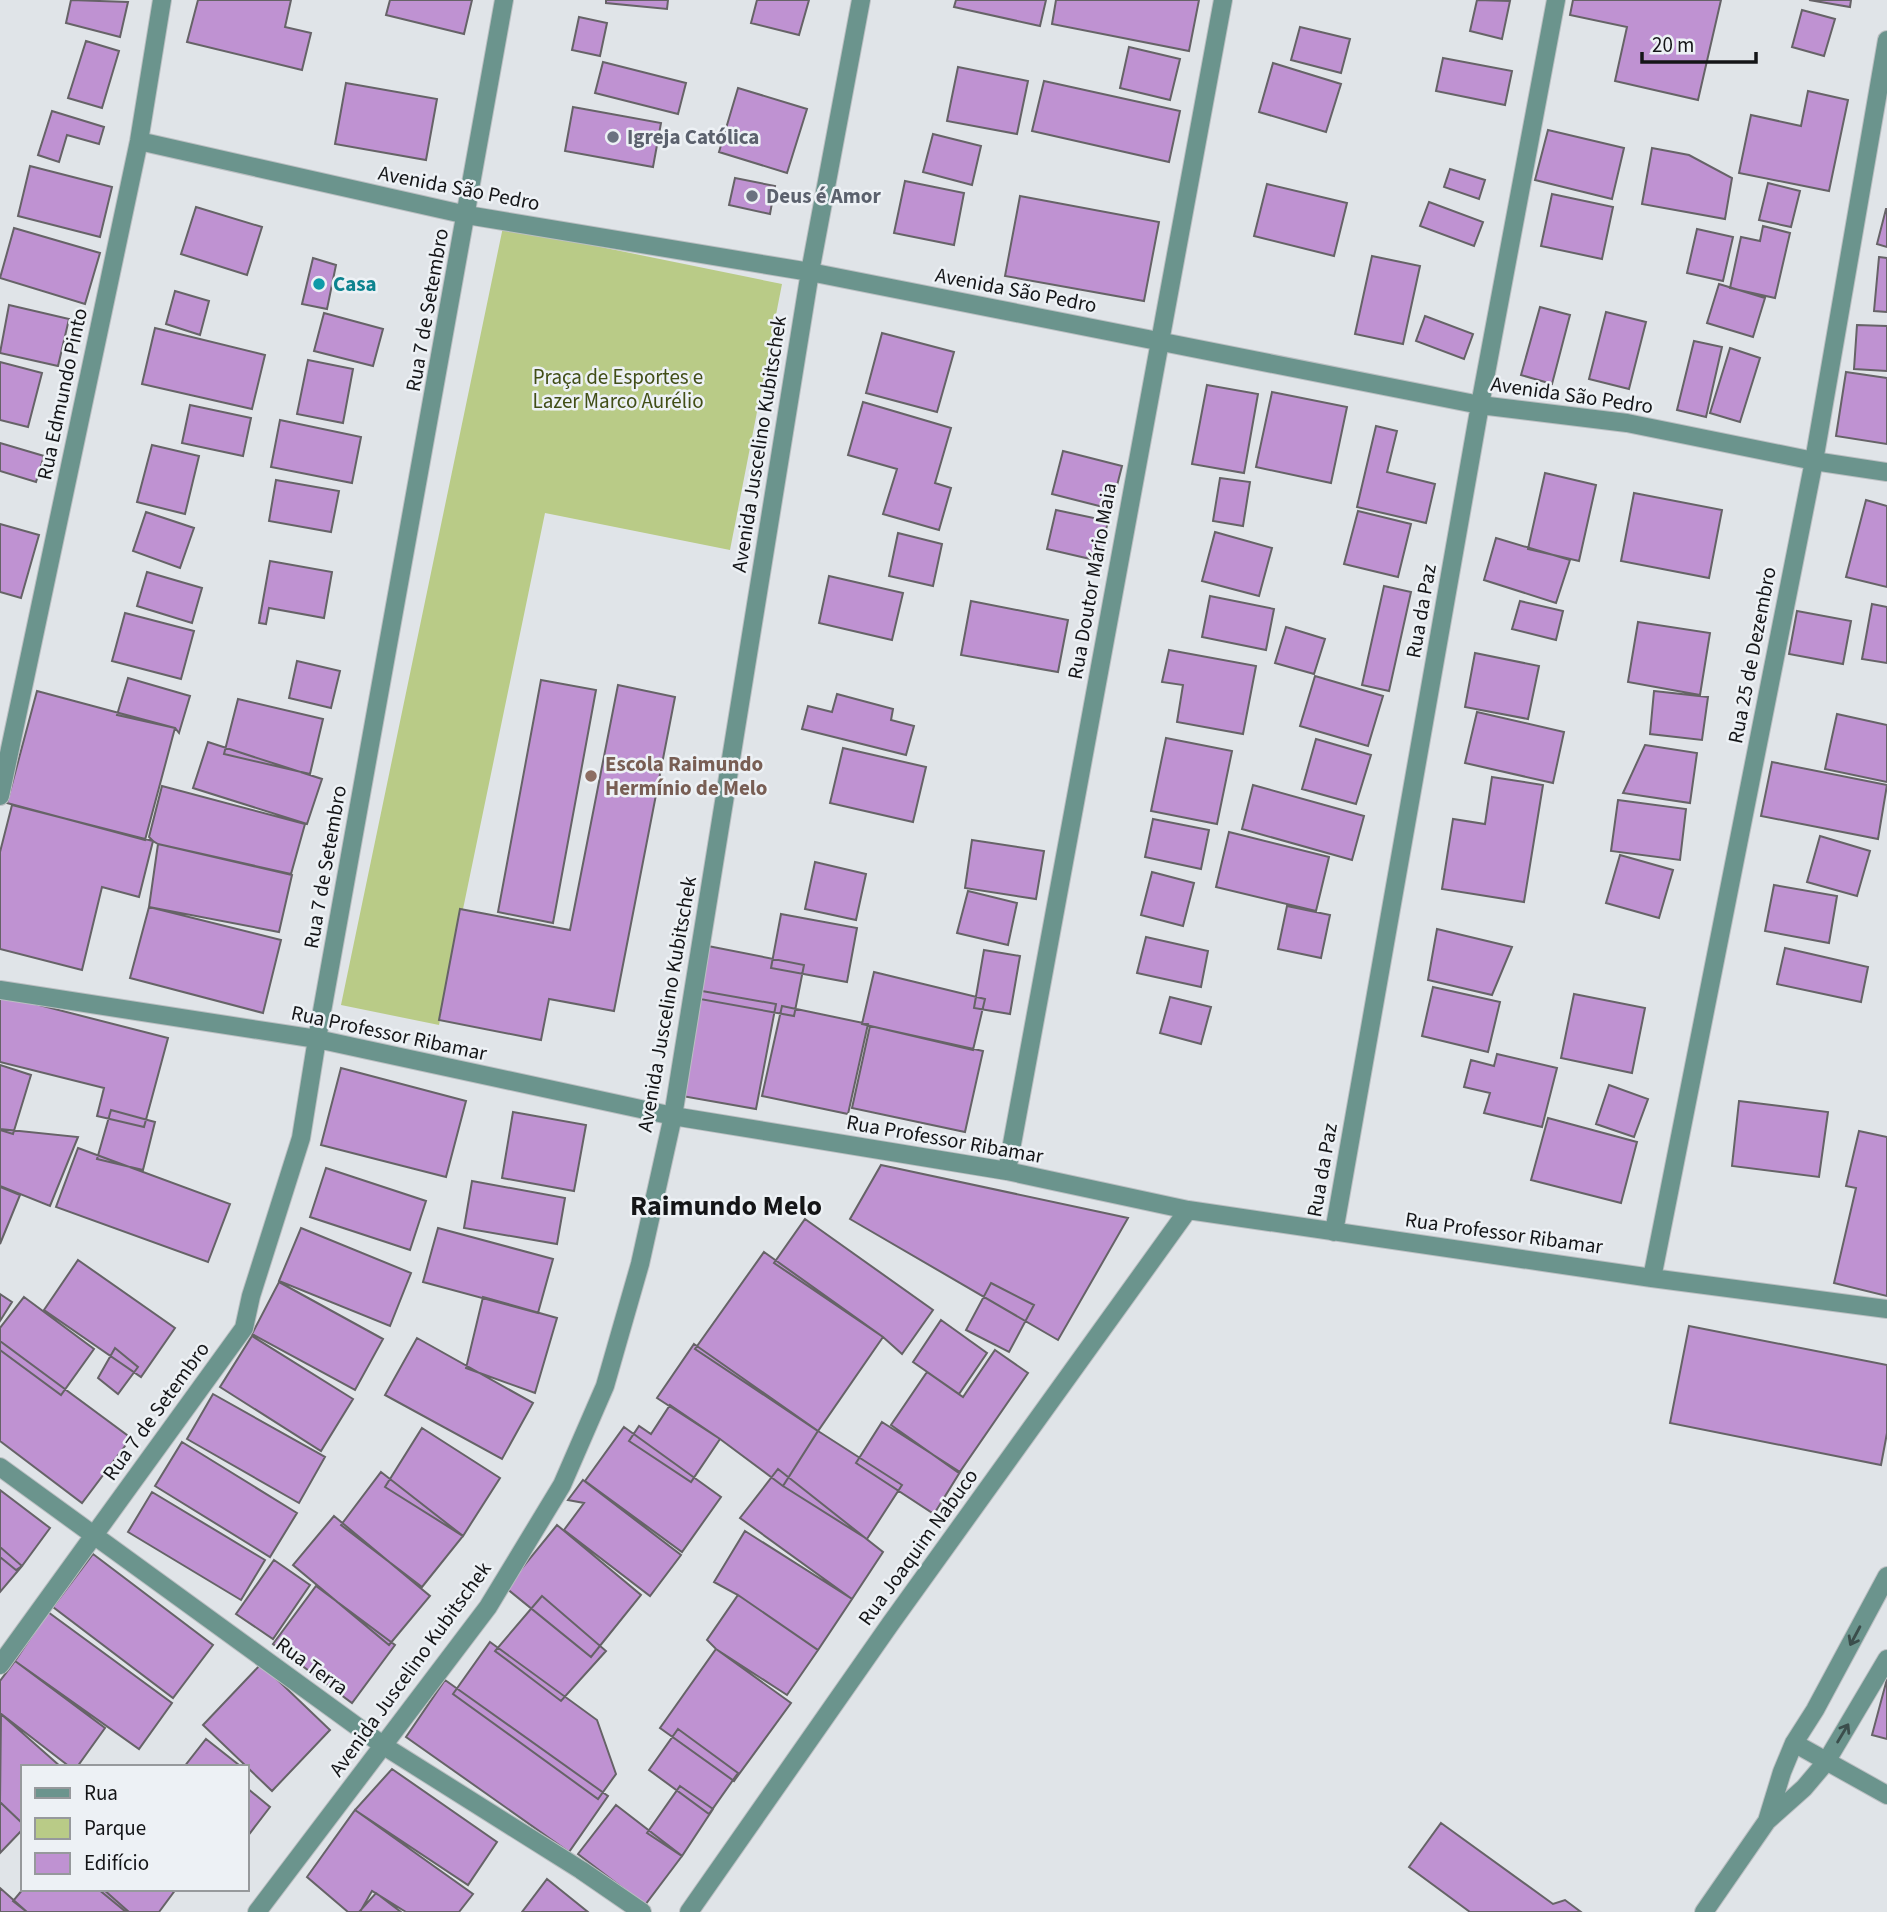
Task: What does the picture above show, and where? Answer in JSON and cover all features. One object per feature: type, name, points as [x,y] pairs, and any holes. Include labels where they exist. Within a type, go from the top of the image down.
[{"type":"street","name":"Rua Edmundo Pinto","points":[[0,796],[139,141],[162,0]]},
{"type":"street","name":"Rua 7 de Setembro","points":[[0,1665],[244,1328],[251,1296],[301,1138],[504,0]]},
{"type":"street","name":"Avenida Juscelino Kubitschek","points":[[257,1912],[488,1607],[562,1485],[605,1386],[640,1264],[673,1116],[810,272],[861,0]]},
{"type":"street","name":"Rua Doutor Mário Maia","points":[[1007,1171],[1223,0]]},
{"type":"street","name":"Rua da Paz","points":[[1334,1232],[1480,405],[1556,0]]},
{"type":"street","name":"Rua 25 de Dezembro","points":[[1652,1278],[1814,461],[1887,40]]},
{"type":"street","name":"Avenida São Pedro","points":[[139,141],[467,215],[810,272],[1480,405],[1627,423],[1814,461],[1887,472]]},
{"type":"street","name":"Rua Professor Ribamar","points":[[0,989],[317,1039],[673,1116],[1007,1171],[1188,1210],[1652,1278],[1887,1309]]},
{"type":"street","name":"Rua Joaquim Nabuco","points":[[689,1912],[891,1623],[1188,1210]]},
{"type":"street","name":"Rua Terra","points":[[0,1467],[384,1746],[581,1870],[642,1912]]},
{"type":"street","points":[[1767,1821],[1794,1743],[1815,1710],[1887,1576]]},
{"type":"street","points":[[1704,1912],[1767,1821],[1804,1787],[1826,1762],[1887,1659]]},
{"type":"street","points":[[1794,1743],[1887,1795]]},
{"type":"green space","name":"Praça de Esportes e Lazer Marco Aurélio","points":[[503,227],[782,284],[730,550],[545,513],[439,1025],[341,1005]]},
{"type":"building","points":[[71,0],[128,2],[120,37],[66,23]]},
{"type":"building","points":[[198,0],[291,0],[285,27],[311,33],[302,70],[187,42]]},
{"type":"building","points":[[390,0],[472,0],[464,34],[386,15]]},
{"type":"building","points":[[606,0],[668,0],[667,9],[606,3]]},
{"type":"building","points":[[757,0],[809,0],[799,35],[751,23]]},
{"type":"building","points":[[956,0],[1046,0],[1040,26],[954,7]]},
{"type":"building","points":[[1056,0],[1199,0],[1189,51],[1052,24]]},
{"type":"building","points":[[1477,0],[1510,1],[1502,39],[1470,31]]},
{"type":"building","points":[[1573,0],[1721,0],[1698,100],[1615,81],[1627,27],[1570,15]]},
{"type":"building","points":[[1809,0],[1851,0],[1850,7]]},
{"type":"building","points":[[1802,10],[1835,19],[1824,56],[1792,47]]},
{"type":"building","points":[[579,17],[607,23],[600,56],[572,50]]},
{"type":"building","points":[[1300,27],[1350,39],[1341,73],[1291,60]]},
{"type":"building","points":[[86,41],[119,51],[102,108],[68,98]]},
{"type":"building","points":[[1129,47],[1180,59],[1170,100],[1120,88]]},
{"type":"building","points":[[1443,58],[1512,71],[1505,105],[1436,91]]},
{"type":"building","points":[[603,62],[686,83],[678,114],[595,93]]},
{"type":"building","points":[[1273,63],[1341,84],[1326,132],[1259,112]]},
{"type":"building","points":[[958,67],[1028,81],[1017,134],[947,121]]},
{"type":"building","points":[[1044,81],[1180,111],[1169,162],[1032,131]]},
{"type":"building","points":[[346,83],[437,99],[426,160],[335,144]]},
{"type":"building","points":[[738,88],[807,109],[787,173],[719,152]]},
{"type":"building","points":[[1808,91],[1848,100],[1829,191],[1739,173],[1751,115],[1801,126]]},
{"type":"building","name":"Igreja Católica","points":[[573,107],[661,123],[653,167],[565,151]]},
{"type":"building","points":[[52,111],[104,127],[99,144],[67,135],[59,162],[38,155]]},
{"type":"building","points":[[1548,130],[1624,148],[1612,199],[1535,180]]},
{"type":"building","points":[[933,134],[981,146],[972,185],[923,172]]},
{"type":"building","points":[[1652,148],[1689,155],[1732,178],[1725,219],[1642,204]]},
{"type":"building","points":[[30,166],[112,187],[100,237],[18,216]]},
{"type":"building","points":[[1450,169],[1485,180],[1479,199],[1444,187]]},
{"type":"building","name":"Deus é Amor","points":[[735,178],[775,186],[770,214],[729,205]]},
{"type":"building","points":[[905,181],[964,193],[954,245],[894,233]]},
{"type":"building","points":[[1768,183],[1800,191],[1791,227],[1759,220]]},
{"type":"building","points":[[1267,184],[1347,203],[1334,256],[1254,236]]},
{"type":"building","points":[[1552,194],[1613,207],[1602,259],[1541,246]]},
{"type":"building","points":[[1020,196],[1159,222],[1144,301],[1005,276]]},
{"type":"building","points":[[1429,202],[1483,222],[1474,246],[1420,226]]},
{"type":"building","points":[[196,207],[262,227],[247,275],[181,254]]},
{"type":"building","points":[[1887,209],[1887,247],[1877,244]]},
{"type":"building","points":[[1763,226],[1790,233],[1775,298],[1730,288],[1741,237],[1760,241]]},
{"type":"building","points":[[14,228],[100,253],[85,304],[0,278]]},
{"type":"building","points":[[1697,229],[1733,237],[1723,281],[1687,273]]},
{"type":"building","points":[[1372,256],[1420,266],[1403,344],[1355,334]]},
{"type":"building","points":[[1879,257],[1887,258],[1887,312],[1874,311]]},
{"type":"building","name":"Casa","points":[[313,258],[336,265],[327,309],[302,304]]},
{"type":"building","points":[[1719,284],[1765,298],[1753,337],[1707,323]]},
{"type":"building","points":[[175,291],[209,301],[200,335],[166,324]]},
{"type":"building","points":[[9,305],[69,319],[58,366],[0,353]]},
{"type":"building","points":[[1540,307],[1570,315],[1552,384],[1521,375]]},
{"type":"building","points":[[1606,312],[1646,322],[1629,389],[1589,379]]},
{"type":"building","points":[[324,313],[383,329],[373,366],[314,351]]},
{"type":"building","points":[[1425,316],[1473,334],[1464,359],[1416,341]]},
{"type":"building","points":[[1857,325],[1887,326],[1887,371],[1854,369]]},
{"type":"building","points":[[155,328],[265,355],[252,409],[142,384]]},
{"type":"building","points":[[882,333],[954,352],[937,412],[866,393]]},
{"type":"building","points":[[1694,341],[1722,347],[1706,417],[1677,410]]},
{"type":"building","points":[[1730,348],[1760,358],[1740,422],[1710,413]]},
{"type":"building","points":[[308,360],[353,369],[343,423],[297,414]]},
{"type":"building","points":[[0,362],[42,373],[28,427],[0,420]]},
{"type":"building","points":[[1846,372],[1887,378],[1887,444],[1836,436]]},
{"type":"building","points":[[1207,385],[1258,394],[1244,473],[1192,464]]},
{"type":"building","points":[[1272,392],[1347,407],[1331,483],[1256,467]]},
{"type":"building","points":[[863,402],[951,428],[935,483],[951,488],[939,530],[883,514],[897,469],[848,455]]},
{"type":"building","points":[[190,405],[251,418],[243,456],[182,443]]},
{"type":"building","points":[[280,420],[361,437],[352,483],[271,467]]},
{"type":"building","points":[[1376,426],[1397,431],[1387,472],[1435,484],[1426,523],[1357,507]]},
{"type":"building","points":[[0,443],[44,456],[36,482],[0,471]]},
{"type":"building","points":[[152,445],[199,456],[185,514],[137,502]]},
{"type":"building","points":[[1063,451],[1122,466],[1111,509],[1052,494]]},
{"type":"building","points":[[1545,473],[1596,485],[1579,561],[1528,549]]},
{"type":"building","points":[[1220,478],[1250,482],[1243,526],[1213,521]]},
{"type":"building","points":[[276,480],[339,491],[331,532],[269,521]]},
{"type":"building","points":[[1634,493],[1722,510],[1709,578],[1621,561]]},
{"type":"building","points":[[1866,500],[1887,506],[1887,587],[1846,577]]},
{"type":"building","points":[[1056,510],[1108,521],[1099,561],[1047,549]]},
{"type":"building","points":[[1358,511],[1411,524],[1398,577],[1344,564]]},
{"type":"building","points":[[146,512],[194,528],[180,568],[133,551]]},
{"type":"building","points":[[0,524],[39,535],[21,598],[0,592]]},
{"type":"building","points":[[1215,532],[1272,548],[1259,596],[1202,581]]},
{"type":"building","points":[[898,533],[942,544],[933,586],[889,576]]},
{"type":"building","points":[[1496,538],[1570,560],[1556,603],[1484,580]]},
{"type":"building","points":[[270,561],[332,572],[324,618],[269,608],[266,624],[259,623]]},
{"type":"building","points":[[147,572],[202,588],[192,623],[137,606]]},
{"type":"building","points":[[829,576],[903,593],[892,640],[819,623]]},
{"type":"building","points":[[1384,586],[1411,592],[1389,691],[1362,685]]},
{"type":"building","points":[[1210,596],[1274,609],[1266,650],[1202,637]]},
{"type":"building","points":[[971,601],[1068,620],[1058,672],[961,655]]},
{"type":"building","points":[[1520,601],[1563,611],[1556,640],[1512,629]]},
{"type":"building","points":[[1872,604],[1887,607],[1887,663],[1862,659]]},
{"type":"building","points":[[1797,611],[1851,621],[1843,664],[1789,654]]},
{"type":"building","points":[[125,613],[194,631],[181,679],[112,661]]},
{"type":"building","points":[[1638,622],[1710,633],[1700,695],[1628,682]]},
{"type":"building","points":[[1286,627],[1325,639],[1314,674],[1275,663]]},
{"type":"building","points":[[1169,650],[1256,666],[1243,734],[1177,722],[1183,685],[1162,682]]},
{"type":"building","points":[[1475,653],[1539,666],[1528,719],[1465,707]]},
{"type":"building","points":[[297,661],[340,671],[331,708],[289,698]]},
{"type":"building","points":[[1315,676],[1383,696],[1368,746],[1300,726]]},
{"type":"building","points":[[128,678],[190,696],[179,733],[175,728],[117,715]]},
{"type":"building","points":[[541,680],[596,690],[553,923],[498,912]]},
{"type":"building","points":[[618,685],[675,697],[614,1011],[549,999],[541,1040],[439,1020],[460,909],[570,930]]},
{"type":"building","points":[[37,691],[175,728],[145,840],[7,803]]},
{"type":"building","points":[[1654,691],[1708,697],[1702,740],[1650,734]]},
{"type":"building","points":[[837,694],[893,709],[891,720],[914,726],[906,755],[802,729],[808,706],[832,712]]},
{"type":"building","points":[[238,699],[323,719],[310,774],[224,754]]},
{"type":"building","points":[[1477,712],[1564,732],[1553,783],[1465,763]]},
{"type":"building","points":[[1837,714],[1887,725],[1887,782],[1825,769]]},
{"type":"building","points":[[1166,738],[1232,751],[1217,824],[1151,811]]},
{"type":"building","points":[[1316,739],[1371,755],[1356,804],[1302,789]]},
{"type":"building","points":[[208,742],[322,779],[307,824],[193,788]]},
{"type":"building","points":[[1645,745],[1697,753],[1690,803],[1623,793]]},
{"type":"building","points":[[843,748],[926,767],[913,822],[830,803]]},
{"type":"building","points":[[1772,762],[1887,785],[1878,839],[1761,816]]},
{"type":"building","points":[[1492,777],[1543,785],[1524,902],[1442,889],[1453,819],[1485,824]]},
{"type":"building","points":[[1253,785],[1364,816],[1352,860],[1242,829]]},
{"type":"building","points":[[162,786],[305,824],[291,874],[153,841],[149,837]]},
{"type":"building","points":[[1618,800],[1686,809],[1680,860],[1611,851]]},
{"type":"building","points":[[12,805],[153,841],[139,897],[102,887],[82,970],[0,949],[0,852]]},
{"type":"building","points":[[1153,819],[1209,830],[1201,869],[1145,857]]},
{"type":"building","points":[[1229,832],[1329,857],[1316,911],[1216,887]]},
{"type":"building","points":[[1820,836],[1870,851],[1857,896],[1807,882]]},
{"type":"building","points":[[972,840],[1044,851],[1036,899],[965,888]]},
{"type":"building","points":[[158,844],[292,875],[279,932],[149,907]]},
{"type":"building","points":[[1620,855],[1673,870],[1659,918],[1606,903]]},
{"type":"building","points":[[815,862],[866,874],[856,920],[805,909]]},
{"type":"building","points":[[1152,872],[1194,883],[1183,926],[1141,915]]},
{"type":"building","points":[[1774,885],[1837,896],[1829,943],[1765,931]]},
{"type":"building","points":[[968,891],[1017,903],[1008,945],[957,933]]},
{"type":"building","points":[[1287,906],[1330,915],[1321,958],[1278,949]]},
{"type":"building","points":[[149,907],[281,940],[263,1013],[130,978]]},
{"type":"building","points":[[781,914],[857,928],[847,982],[771,968]]},
{"type":"building","points":[[1437,929],[1512,947],[1492,995],[1428,980]]},
{"type":"building","points":[[1146,937],[1208,951],[1201,987],[1137,973]]},
{"type":"building","points":[[708,946],[804,965],[794,1016],[700,999]]},
{"type":"building","points":[[1785,948],[1868,967],[1861,1002],[1777,984]]},
{"type":"building","points":[[984,950],[1020,956],[1010,1014],[974,1008]]},
{"type":"building","points":[[874,972],[985,999],[973,1050],[862,1024]]},
{"type":"building","points":[[1433,987],[1500,1002],[1488,1052],[1422,1036]]},
{"type":"building","points":[[702,991],[776,1004],[756,1109],[682,1096]]},
{"type":"building","points":[[1574,994],[1645,1008],[1632,1073],[1561,1058]]},
{"type":"building","points":[[0,995],[168,1038],[144,1127],[97,1116],[104,1088],[0,1062]]},
{"type":"building","points":[[1170,997],[1211,1007],[1201,1044],[1160,1033]]},
{"type":"building","points":[[782,1006],[868,1024],[848,1114],[762,1096]]},
{"type":"building","points":[[870,1026],[983,1051],[965,1132],[852,1108]]},
{"type":"building","points":[[1497,1054],[1557,1068],[1542,1127],[1484,1113],[1490,1093],[1464,1087],[1471,1060],[1494,1066]]},
{"type":"building","points":[[0,1065],[31,1075],[13,1134],[0,1130]]},
{"type":"building","points":[[341,1068],[466,1101],[446,1177],[321,1145]]},
{"type":"building","points":[[1609,1085],[1648,1099],[1634,1137],[1596,1124]]},
{"type":"building","points":[[1739,1101],[1828,1112],[1819,1177],[1732,1166]]},
{"type":"building","points":[[111,1110],[155,1122],[143,1170],[97,1159]]},
{"type":"building","points":[[513,1112],[586,1125],[574,1191],[502,1178]]},
{"type":"building","points":[[1548,1118],[1637,1142],[1621,1203],[1531,1180]]},
{"type":"building","points":[[0,1129],[78,1137],[50,1206],[0,1186]]},
{"type":"building","points":[[1859,1131],[1887,1137],[1887,1296],[1834,1283],[1856,1188],[1846,1186]]},
{"type":"building","points":[[78,1148],[230,1204],[208,1262],[56,1207]]},
{"type":"building","points":[[881,1165],[1128,1218],[1058,1340],[850,1219]]},
{"type":"building","points":[[326,1168],[426,1201],[410,1250],[310,1217]]},
{"type":"building","points":[[472,1181],[565,1198],[557,1244],[464,1228]]},
{"type":"building","points":[[0,1187],[20,1195],[0,1244]]},
{"type":"building","points":[[805,1219],[933,1310],[902,1354],[883,1337],[774,1263]]},
{"type":"building","points":[[301,1228],[411,1273],[390,1326],[279,1281]]},
{"type":"building","points":[[438,1228],[553,1259],[538,1313],[423,1282]]},
{"type":"building","points":[[764,1252],[883,1337],[818,1431],[695,1349]]},
{"type":"building","points":[[78,1260],[175,1328],[141,1377],[44,1310]]},
{"type":"building","points":[[279,1282],[383,1339],[355,1390],[252,1334]]},
{"type":"building","points":[[991,1283],[1034,1305],[1009,1352],[966,1330]]},
{"type":"building","points":[[0,1294],[12,1302],[0,1321]]},
{"type":"building","points":[[24,1297],[94,1349],[61,1395],[0,1350],[0,1328]]},
{"type":"building","points":[[483,1297],[557,1318],[535,1393],[466,1368]]},
{"type":"building","points":[[941,1320],[987,1353],[959,1394],[913,1362]]},
{"type":"building","points":[[1689,1326],[1887,1365],[1887,1433],[1881,1465],[1670,1423]]},
{"type":"building","points":[[252,1336],[353,1399],[321,1451],[220,1387]]},
{"type":"building","points":[[417,1338],[533,1403],[502,1459],[385,1395]]},
{"type":"building","points":[[0,1341],[131,1438],[82,1503],[0,1441]]},
{"type":"building","points":[[694,1344],[818,1431],[783,1486],[720,1439],[657,1398]]},
{"type":"building","points":[[115,1348],[138,1367],[118,1394],[98,1378]]},
{"type":"building","points":[[995,1350],[1028,1373],[959,1473],[891,1425],[927,1372],[963,1397]]},
{"type":"building","points":[[213,1394],[325,1457],[299,1503],[187,1439]]},
{"type":"building","points":[[670,1405],[720,1439],[691,1482],[629,1441],[639,1426],[651,1434]]},
{"type":"building","points":[[882,1422],[960,1472],[934,1514],[856,1463]]},
{"type":"building","points":[[624,1427],[721,1497],[682,1552],[585,1481]]},
{"type":"building","points":[[422,1428],[500,1478],[463,1536],[385,1487]]},
{"type":"building","points":[[818,1431],[902,1485],[867,1539],[783,1486]]},
{"type":"building","points":[[182,1442],[297,1513],[270,1557],[155,1486]]},
{"type":"building","points":[[778,1469],[883,1552],[852,1599],[740,1518]]},
{"type":"building","points":[[381,1472],[463,1536],[422,1587],[341,1525]]},
{"type":"building","points":[[583,1480],[681,1555],[650,1596],[564,1530],[584,1503],[568,1500]]},
{"type":"building","points":[[0,1490],[50,1528],[22,1566],[16,1570],[0,1557]]},
{"type":"building","points":[[152,1492],[265,1560],[241,1600],[128,1532]]},
{"type":"building","points":[[334,1516],[430,1596],[389,1645],[293,1565]]},
{"type":"building","points":[[557,1525],[641,1595],[591,1657],[506,1588]]},
{"type":"building","points":[[745,1531],[852,1599],[818,1650],[738,1595],[714,1582]]},
{"type":"building","points":[[0,1547],[22,1566],[0,1592]]},
{"type":"building","points":[[93,1554],[213,1645],[173,1698],[53,1607]]},
{"type":"building","points":[[274,1560],[310,1585],[273,1639],[236,1614]]},
{"type":"building","points":[[316,1586],[395,1645],[352,1703],[273,1644]]},
{"type":"building","points":[[738,1595],[818,1650],[787,1695],[716,1649],[707,1640]]},
{"type":"building","points":[[542,1596],[606,1651],[561,1701],[495,1651]]},
{"type":"building","points":[[48,1612],[172,1703],[139,1749],[15,1661]]},
{"type":"building","points":[[490,1642],[597,1720],[616,1774],[598,1799],[453,1694]]},
{"type":"building","points":[[716,1649],[791,1703],[734,1781],[660,1728]]},
{"type":"building","points":[[15,1661],[105,1728],[78,1765],[67,1765],[0,1713],[0,1681]]},
{"type":"building","points":[[261,1664],[330,1730],[272,1791],[248,1765],[245,1765],[203,1725]]},
{"type":"building","points":[[1887,1679],[1887,1739],[1872,1735]]},
{"type":"building","points":[[445,1680],[608,1796],[569,1852],[406,1737]]},
{"type":"building","points":[[1,1714],[59,1765],[21,1765],[21,1822],[0,1802]]},
{"type":"building","points":[[678,1729],[738,1773],[709,1814],[649,1770]]},
{"type":"building","points":[[206,1739],[239,1765],[186,1765]]},
{"type":"building","points":[[392,1769],[497,1842],[468,1885],[355,1810]]},
{"type":"building","points":[[680,1786],[713,1809],[682,1856],[647,1833]]},
{"type":"building","points":[[248,1789],[270,1807],[248,1836]]},
{"type":"building","points":[[0,1802],[21,1822],[21,1831],[0,1853]]},
{"type":"building","points":[[616,1805],[682,1856],[645,1905],[578,1854]]},
{"type":"building","points":[[355,1810],[473,1894],[459,1912],[406,1912],[372,1891],[360,1912],[348,1912],[307,1877]]},
{"type":"building","points":[[1441,1823],[1553,1904],[1565,1900],[1581,1912],[1470,1912],[1409,1867]]},
{"type":"building","points":[[547,1879],[588,1912],[522,1912]]},
{"type":"building","points":[[0,1888],[27,1912],[0,1912]]},
{"type":"building","points":[[21,1891],[105,1891],[129,1912],[27,1912],[13,1901]]},
{"type":"building","points":[[100,1891],[175,1891],[159,1912],[126,1912]]},
{"type":"building","points":[[376,1893],[401,1912],[359,1912]]},
{"type":"place","name":"Igreja Católica","points":[[613,137]]},
{"type":"place","name":"Deus é Amor","points":[[752,196]]},
{"type":"place","name":"Casa","points":[[319,284]]},
{"type":"place","name":"Escola Raimundo Hermínio de Melo","points":[[591,776]]},
{"type":"district","name":"Raimundo Melo","points":[[726,1206]]}]
